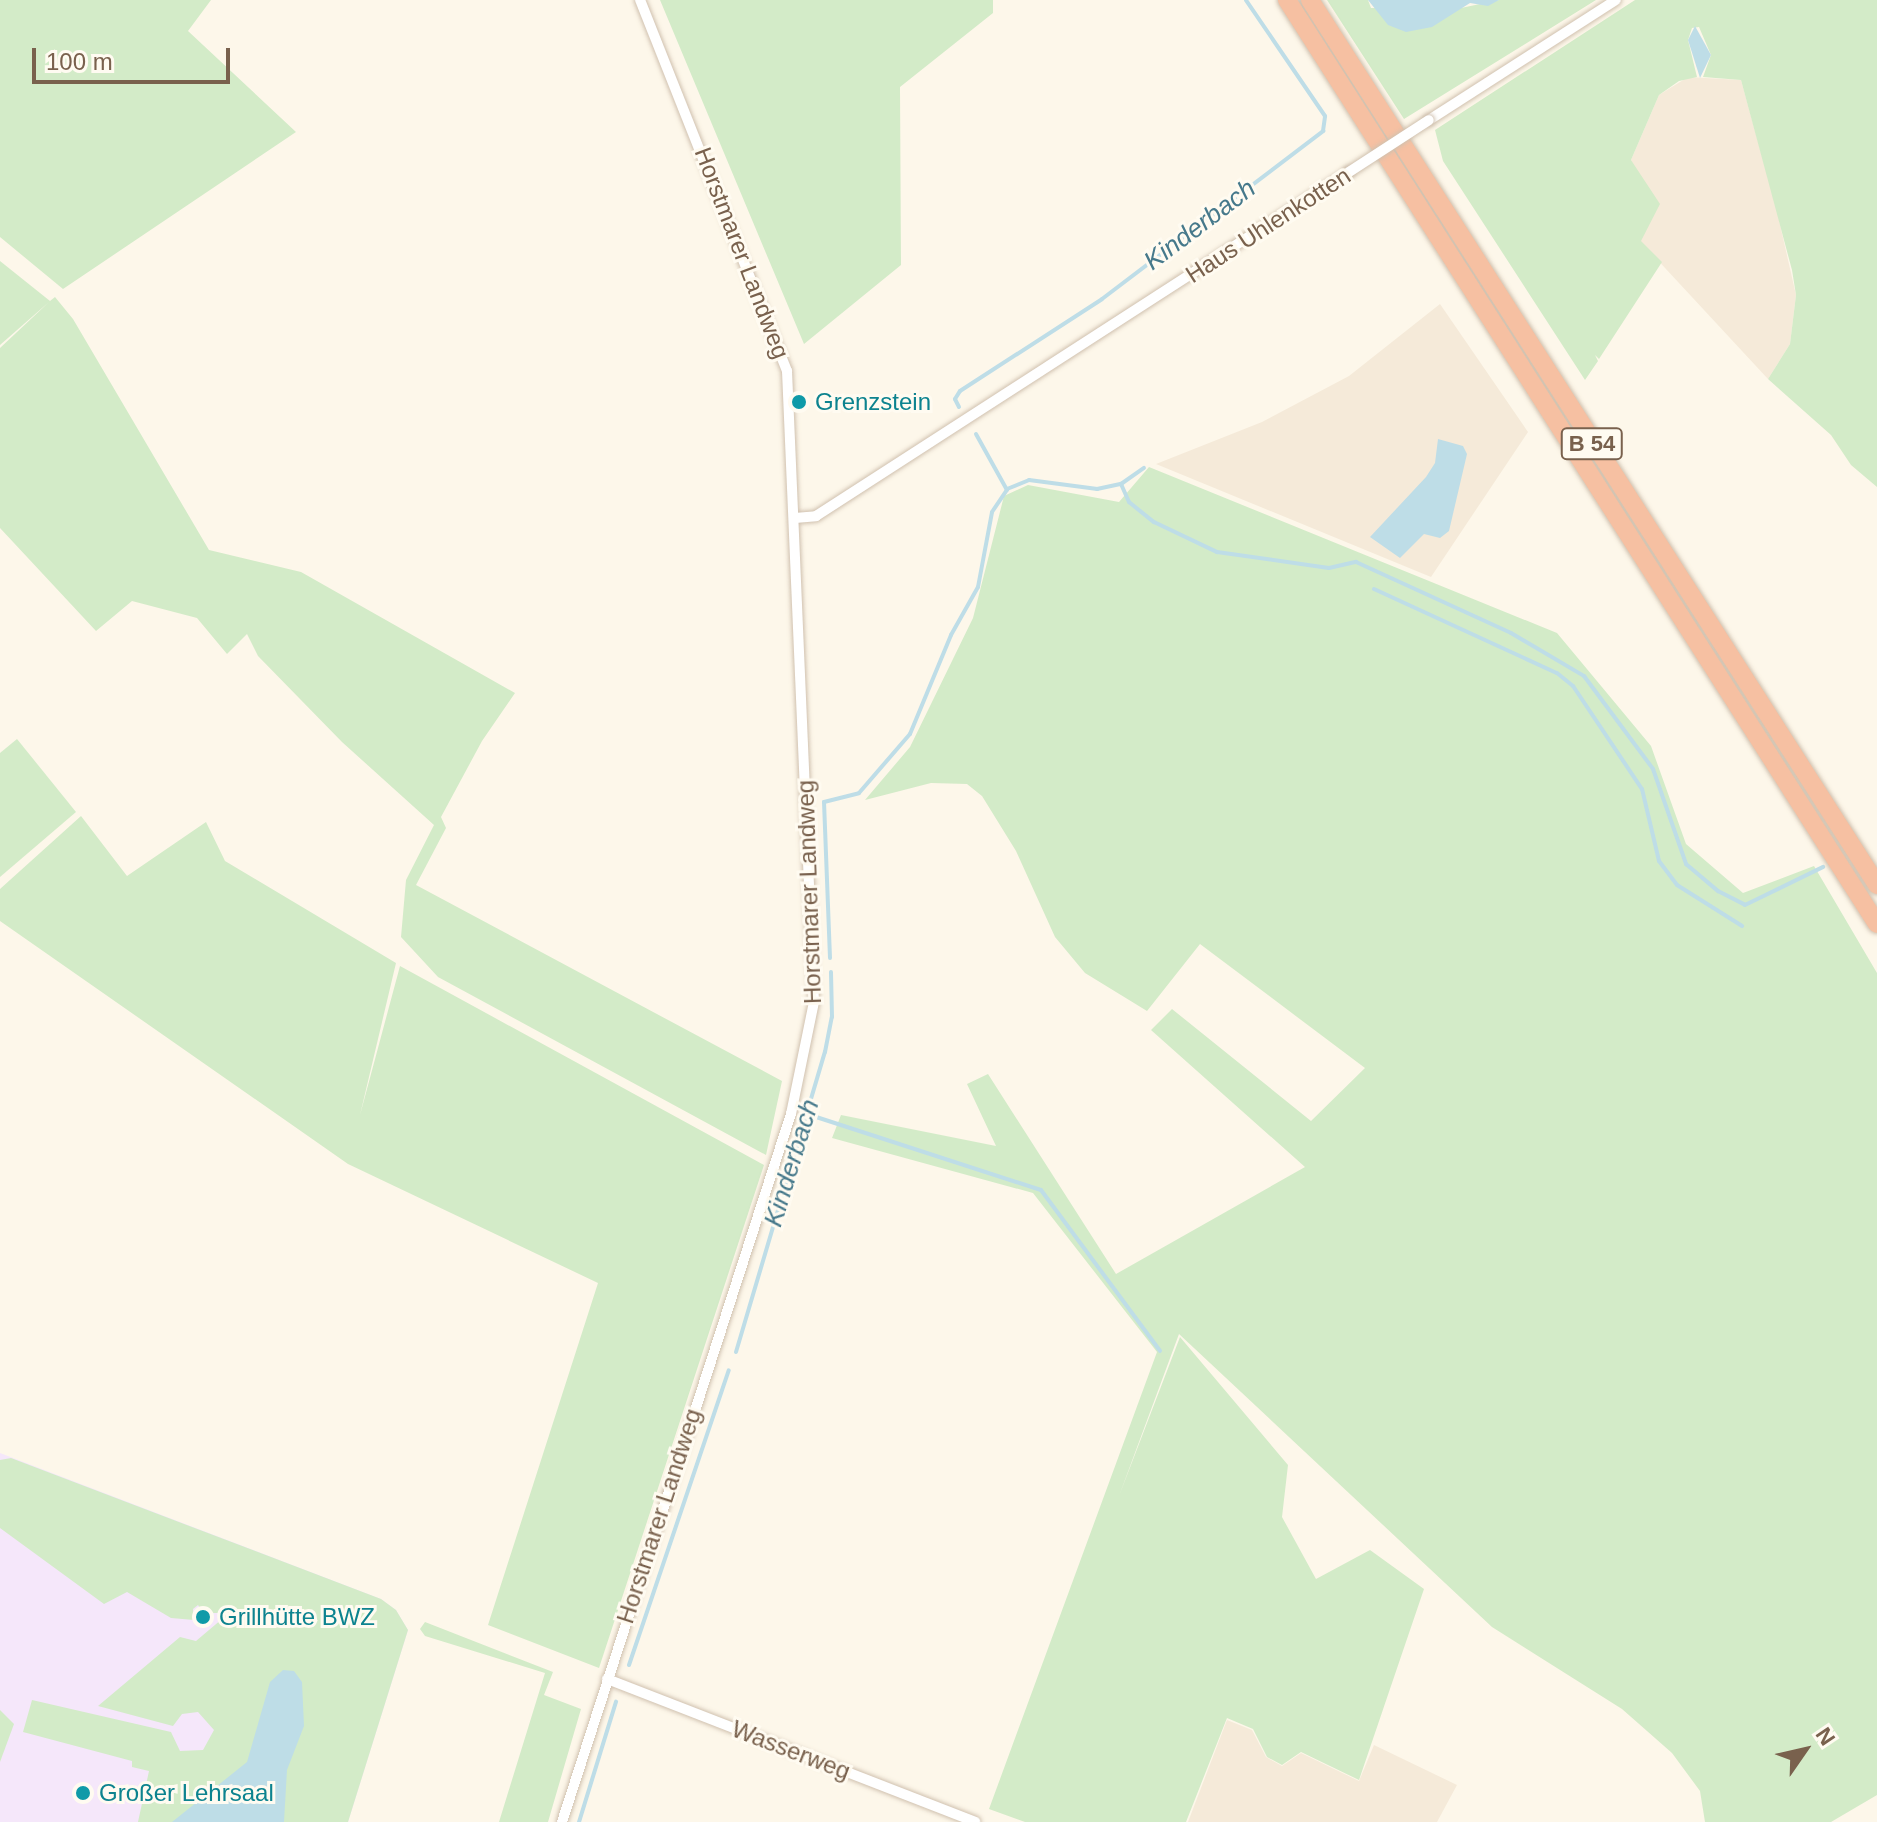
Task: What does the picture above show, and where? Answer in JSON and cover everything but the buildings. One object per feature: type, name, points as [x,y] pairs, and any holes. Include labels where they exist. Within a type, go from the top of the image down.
[{"type":"highway","name":"B 54","points":[[1287,0],[1877,924]]},
{"type":"highway","name":"B 54","points":[[1310,0],[1877,885]]},
{"type":"street","name":"Horstmarer Landweg","points":[[562,1822],[791,1114],[810,1039],[813,921],[790,395],[778,341],[640,0]]},
{"type":"street","name":"Haus Uhlenkotten","points":[[795,518],[816,516],[1616,0]]},
{"type":"street","name":"Wasserweg","points":[[607,1679],[975,1822]]},
{"type":"shaded area","points":[[1688,77],[1741,80],[1776,207],[1796,295],[1790,344],[1768,379],[1640,241],[1652,214],[1631,160],[1659,95]]},
{"type":"shaded area","points":[[1440,304],[1528,432],[1431,577],[1156,464],[1262,422],[1349,376]]},
{"type":"shaded area","points":[[0,1453],[381,1599],[396,1610],[408,1630],[348,1822],[0,1822]]},
{"type":"shaded area","points":[[1227,1720],[1252,1730],[1266,1757],[1282,1766],[1301,1753],[1359,1781],[1374,1745],[1457,1785],[1437,1822],[1188,1822]]},
{"type":"green space","points":[[0,0],[211,0],[188,31],[296,132],[63,289],[0,237]]},
{"type":"green space","points":[[660,0],[993,0],[993,13],[900,87],[901,265],[804,344]]},
{"type":"green space","points":[[1327,0],[1368,0],[1371,8],[1461,8],[1499,0],[1596,0],[1404,119]]},
{"type":"green space","points":[[1635,0],[1877,0],[1877,487],[1851,465],[1831,435],[1768,379],[1790,344],[1796,295],[1792,270],[1741,80],[1703,77],[1711,55],[1699,27],[1692,28],[1688,40],[1697,77],[1679,81],[1659,95],[1631,160],[1660,204],[1641,241],[1662,262],[1599,359],[1595,355],[1598,361],[1585,380],[1443,161],[1435,130]]},
{"type":"green space","points":[[0,261],[50,301],[55,297],[73,319],[209,550],[301,572],[515,693],[482,741],[441,817],[446,828],[416,885],[782,1081],[766,1155],[438,977],[401,937],[406,880],[434,825],[342,742],[258,656],[247,634],[227,654],[197,618],[132,601],[96,631],[0,528],[0,348],[49,302],[0,345]]},
{"type":"green space","points":[[1149,467],[1557,633],[1651,746],[1686,844],[1743,893],[1814,866],[1877,973],[1877,1795],[1831,1822],[1705,1822],[1700,1791],[1672,1753],[1622,1709],[1492,1627],[1179,1334],[1119,1496],[1180,1337],[1288,1465],[1282,1517],[1316,1579],[1370,1550],[1424,1589],[1359,1780],[1301,1752],[1282,1765],[1267,1757],[1253,1729],[1227,1718],[1186,1822],[1025,1822],[989,1809],[1157,1352],[1033,1193],[832,1138],[841,1115],[996,1146],[967,1084],[988,1074],[1116,1274],[1305,1167],[1151,1030],[1172,1009],[1311,1121],[1365,1068],[1200,944],[1147,1011],[1085,973],[1055,937],[1016,851],[982,796],[967,784],[931,783],[865,800],[910,747],[973,618],[1004,496],[1028,485],[1119,502]]},
{"type":"green space","points":[[17,739],[76,812],[0,877],[0,753]]},
{"type":"green space","points":[[81,816],[127,876],[206,822],[225,861],[396,963],[360,1115],[400,966],[764,1165],[599,1668],[488,1625],[598,1283],[348,1164],[0,921],[0,889]]},
{"type":"green space","points":[[11,1458],[381,1599],[396,1610],[408,1630],[348,1822],[138,1822],[149,1771],[132,1767],[132,1761],[23,1732],[32,1700],[171,1732],[180,1751],[203,1750],[214,1730],[198,1712],[182,1714],[173,1726],[98,1706],[180,1637],[196,1641],[222,1619],[218,1613],[203,1613],[198,1605],[193,1609],[194,1620],[171,1618],[127,1592],[104,1604],[0,1528],[0,1460]]},
{"type":"green space","points":[[425,1622],[553,1672],[544,1695],[581,1709],[548,1822],[499,1822],[545,1673],[425,1636],[420,1629]]},
{"type":"green space","points":[[0,1710],[14,1724],[0,1762]]},
{"type":"water","points":[[1368,0],[1499,0],[1488,6],[1470,3],[1432,27],[1406,32],[1388,25]]},
{"type":"water","points":[[1695,26],[1711,55],[1700,78],[1688,40]]},
{"type":"water","points":[[1438,439],[1463,446],[1467,454],[1449,531],[1440,538],[1424,534],[1400,558],[1370,537],[1426,477],[1435,463]]},
{"type":"water","points":[[283,1670],[294,1671],[302,1682],[304,1726],[287,1770],[284,1822],[172,1822],[247,1762],[270,1682]]},
{"type":"waterway","name":"Kinderbach","points":[[959,407],[955,399],[960,391],[1102,299],[1323,131],[1325,116],[1246,0]]},
{"type":"waterway","name":"Kinderbach","points":[[830,958],[824,802],[859,793],[910,734],[951,635],[978,587],[992,512],[1007,490],[976,434]]},
{"type":"waterway","points":[[1007,489],[1029,480],[1097,489],[1121,484],[1144,468]]},
{"type":"waterway","points":[[1121,484],[1129,502],[1154,522],[1217,552],[1329,568],[1356,562],[1511,633],[1584,676],[1653,769],[1686,864],[1718,891],[1745,905],[1823,867]]},
{"type":"waterway","points":[[1374,589],[1557,673],[1573,686],[1642,789],[1659,861],[1677,885],[1742,926]]},
{"type":"waterway","name":"Kinderbach","points":[[736,1352],[825,1052],[832,1017],[831,972]]},
{"type":"waterway","points":[[807,1114],[1041,1190],[1160,1351]]},
{"type":"waterway","name":"Kinderbach","points":[[629,1665],[729,1370]]},
{"type":"waterway","name":"Kinderbach","points":[[579,1822],[616,1702]]},
{"type":"place","name":"Grenzstein","points":[[799,402]]},
{"type":"place","name":"Grillhütte BWZ","points":[[203,1617]]},
{"type":"place","name":"Großer Lehrsaal","points":[[83,1793]]}]
